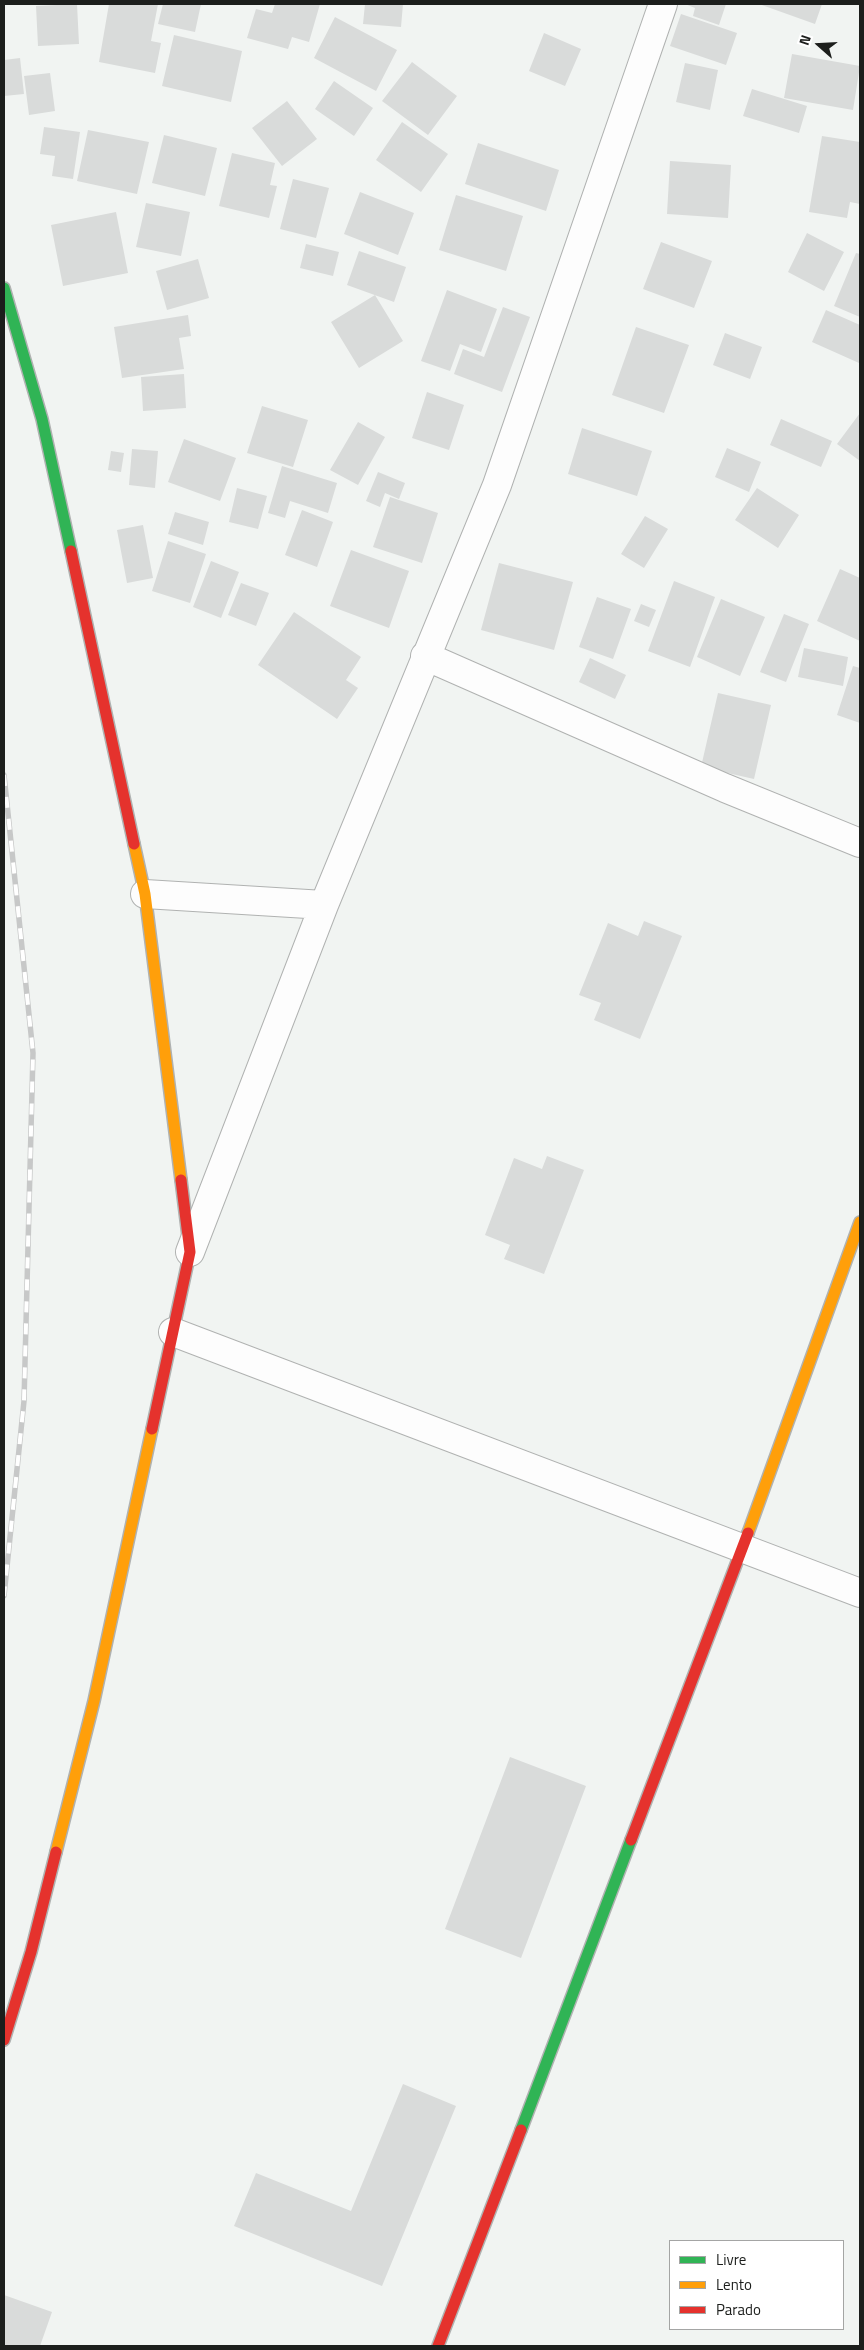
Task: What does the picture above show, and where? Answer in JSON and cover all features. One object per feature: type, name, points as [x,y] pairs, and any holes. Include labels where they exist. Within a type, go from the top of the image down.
[{"type":"street","points":[[4,2040],[31,1952],[94,1701],[190,1252],[324,905],[497,485],[663,4]]},
{"type":"street","points":[[4,288],[42,419],[145,894],[190,1252]]},
{"type":"street","points":[[425,656],[725,788],[860,842]]},
{"type":"street","points":[[145,894],[324,905]]},
{"type":"street","points":[[438,2346],[743,1548],[860,1222]]},
{"type":"street","points":[[173,1332],[860,1593]]},
{"type":"building","points":[[77,4],[79,44],[38,46],[36,6]]},
{"type":"building","points":[[109,4],[158,4],[151,41],[161,43],[155,73],[99,62]]},
{"type":"building","points":[[163,4],[201,4],[195,32],[158,24]]},
{"type":"building","points":[[275,4],[320,4],[309,42],[292,37],[288,49],[247,38],[256,9],[272,13]]},
{"type":"building","points":[[365,4],[403,4],[401,27],[363,24]]},
{"type":"building","points":[[685,4],[726,4],[719,25],[693,16],[695,8]]},
{"type":"building","points":[[759,4],[822,4],[815,24]]},
{"type":"building","points":[[681,14],[737,33],[726,65],[670,46]]},
{"type":"building","points":[[335,17],[397,50],[376,91],[314,58]]},
{"type":"building","points":[[544,33],[581,49],[565,86],[529,71]]},
{"type":"building","points":[[174,35],[242,51],[231,102],[162,86]]},
{"type":"building","points":[[792,54],[860,66],[853,110],[784,98]]},
{"type":"building","points":[[20,58],[24,94],[4,96],[4,60]]},
{"type":"building","points":[[412,62],[457,96],[428,135],[382,101]]},
{"type":"building","points":[[685,63],[718,70],[710,110],[676,102]]},
{"type":"building","points":[[50,73],[55,111],[29,115],[24,76]]},
{"type":"building","points":[[334,81],[373,108],[354,136],[315,109]]},
{"type":"building","points":[[752,89],[807,106],[799,133],[743,116]]},
{"type":"building","points":[[287,101],[317,139],[282,166],[252,128]]},
{"type":"building","points":[[402,122],[448,154],[421,192],[376,160]]},
{"type":"building","points":[[44,127],[80,132],[73,179],[52,176],[55,156],[40,154]]},
{"type":"building","points":[[88,130],[149,142],[137,194],[77,181]]},
{"type":"building","points":[[164,135],[217,148],[205,196],[152,183]]},
{"type":"building","points":[[822,136],[860,142],[860,204],[850,202],[847,218],[809,212]]},
{"type":"building","points":[[478,143],[559,170],[546,211],[465,184]]},
{"type":"building","points":[[232,153],[275,163],[270,185],[277,186],[269,218],[219,206]]},
{"type":"building","points":[[670,161],[731,165],[728,218],[667,214]]},
{"type":"building","points":[[293,179],[329,188],[316,238],[280,229]]},
{"type":"building","points":[[360,192],[414,213],[398,255],[344,234]]},
{"type":"building","points":[[456,195],[523,216],[506,271],[439,250]]},
{"type":"building","points":[[146,203],[190,212],[181,256],[136,247]]},
{"type":"building","points":[[116,212],[128,273],[63,286],[51,225]]},
{"type":"building","points":[[807,233],[844,252],[824,291],[788,272]]},
{"type":"building","points":[[661,242],[712,261],[694,308],[643,289]]},
{"type":"building","points":[[306,244],[339,252],[333,276],[300,268]]},
{"type":"building","points":[[359,251],[406,267],[394,302],[347,285]]},
{"type":"building","points":[[856,253],[860,254],[860,317],[834,306]]},
{"type":"building","points":[[198,259],[209,298],[167,310],[156,271]]},
{"type":"building","points":[[447,290],[497,309],[481,352],[460,344],[450,371],[421,361]]},
{"type":"building","points":[[375,295],[403,341],[359,368],[331,322]]},
{"type":"building","points":[[503,307],[530,317],[502,392],[454,374],[463,349],[484,357]]},
{"type":"building","points":[[826,310],[860,325],[859,363],[812,342]]},
{"type":"building","points":[[188,315],[191,336],[179,338],[184,369],[122,378],[114,327]]},
{"type":"building","points":[[636,327],[689,345],[664,413],[612,395]]},
{"type":"building","points":[[725,333],[762,347],[750,379],[713,365]]},
{"type":"building","points":[[184,374],[186,408],[143,411],[141,377]]},
{"type":"building","points":[[427,392],[464,405],[449,450],[412,438]]},
{"type":"building","points":[[262,406],[308,420],[293,467],[247,453]]},
{"type":"building","points":[[860,413],[860,461],[837,444]]},
{"type":"building","points":[[781,419],[832,441],[821,467],[770,445]]},
{"type":"building","points":[[358,422],[385,437],[358,485],[330,470]]},
{"type":"building","points":[[582,428],[652,451],[637,496],[568,474]]},
{"type":"building","points":[[184,439],[236,458],[220,501],[168,482]]},
{"type":"building","points":[[727,448],[761,462],[749,492],[715,477]]},
{"type":"building","points":[[132,449],[158,451],[155,488],[129,485]]},
{"type":"building","points":[[111,451],[124,453],[121,472],[108,470]]},
{"type":"building","points":[[282,466],[337,483],[328,513],[290,501],[285,518],[268,513]]},
{"type":"building","points":[[378,472],[405,483],[399,499],[385,493],[380,507],[366,501]]},
{"type":"building","points":[[237,488],[267,496],[258,529],[229,522]]},
{"type":"building","points":[[757,488],[799,515],[778,548],[735,520]]},
{"type":"building","points":[[390,497],[438,513],[422,563],[373,547]]},
{"type":"building","points":[[302,510],[333,522],[317,567],[285,555]]},
{"type":"building","points":[[175,512],[209,522],[203,545],[168,534]]},
{"type":"building","points":[[645,516],[668,529],[644,568],[621,554]]},
{"type":"building","points":[[143,525],[153,578],[127,583],[117,530]]},
{"type":"building","points":[[168,541],[206,554],[190,603],[152,591]]},
{"type":"building","points":[[351,550],[409,571],[389,628],[330,606]]},
{"type":"building","points":[[211,561],[239,572],[221,618],[193,607]]},
{"type":"building","points":[[499,563],[573,582],[554,650],[481,630]]},
{"type":"building","points":[[840,569],[860,578],[860,641],[817,621]]},
{"type":"building","points":[[674,581],[715,597],[690,667],[648,651]]},
{"type":"building","points":[[241,583],[269,593],[256,626],[228,615]]},
{"type":"building","points":[[597,597],[631,609],[613,659],[579,647]]},
{"type":"building","points":[[721,599],[765,617],[740,676],[697,657]]},
{"type":"building","points":[[641,604],[656,610],[649,627],[634,621]]},
{"type":"building","points":[[294,612],[361,657],[346,680],[358,688],[337,719],[258,665]]},
{"type":"building","points":[[784,614],[809,624],[786,682],[760,672]]},
{"type":"building","points":[[804,648],[848,657],[843,686],[798,677]]},
{"type":"building","points":[[590,658],[626,675],[615,699],[579,682]]},
{"type":"building","points":[[853,666],[860,668],[860,723],[837,715]]},
{"type":"building","points":[[718,693],[771,705],[754,779],[701,767]]},
{"type":"building","points":[[644,921],[682,936],[640,1039],[594,1020],[601,1003],[579,995],[608,923],[638,936]]},
{"type":"building","points":[[547,1156],[584,1170],[544,1274],[504,1259],[510,1245],[485,1235],[514,1158],[542,1169]]},
{"type":"building","points":[[510,1757],[586,1786],[521,1958],[445,1929]]},
{"type":"building","points":[[403,2084],[456,2106],[382,2286],[234,2226],[256,2173],[351,2211]]},
{"type":"building","points":[[4,2295],[52,2312],[40,2346],[4,2346]]},
{"type":"railway","points":[[4,775],[33,1053],[24,1401],[4,1596]]},
{"type":"traffic: fast","points":[[4,288],[42,419],[71,551]]},
{"type":"traffic: fast","points":[[521,2130],[631,1840]]},
{"type":"traffic: slow","points":[[134,844],[145,894],[181,1180]]},
{"type":"traffic: slow","points":[[748,1533],[860,1222]]},
{"type":"traffic: slow","points":[[56,1852],[94,1701],[152,1429]]},
{"type":"traffic: jam","points":[[71,551],[134,844]]},
{"type":"traffic: jam","points":[[152,1429],[190,1252],[181,1180]]},
{"type":"traffic: jam","points":[[631,1840],[748,1533]]},
{"type":"traffic: jam","points":[[4,2040],[31,1952],[56,1852]]},
{"type":"traffic: jam","points":[[438,2346],[521,2130]]}]
